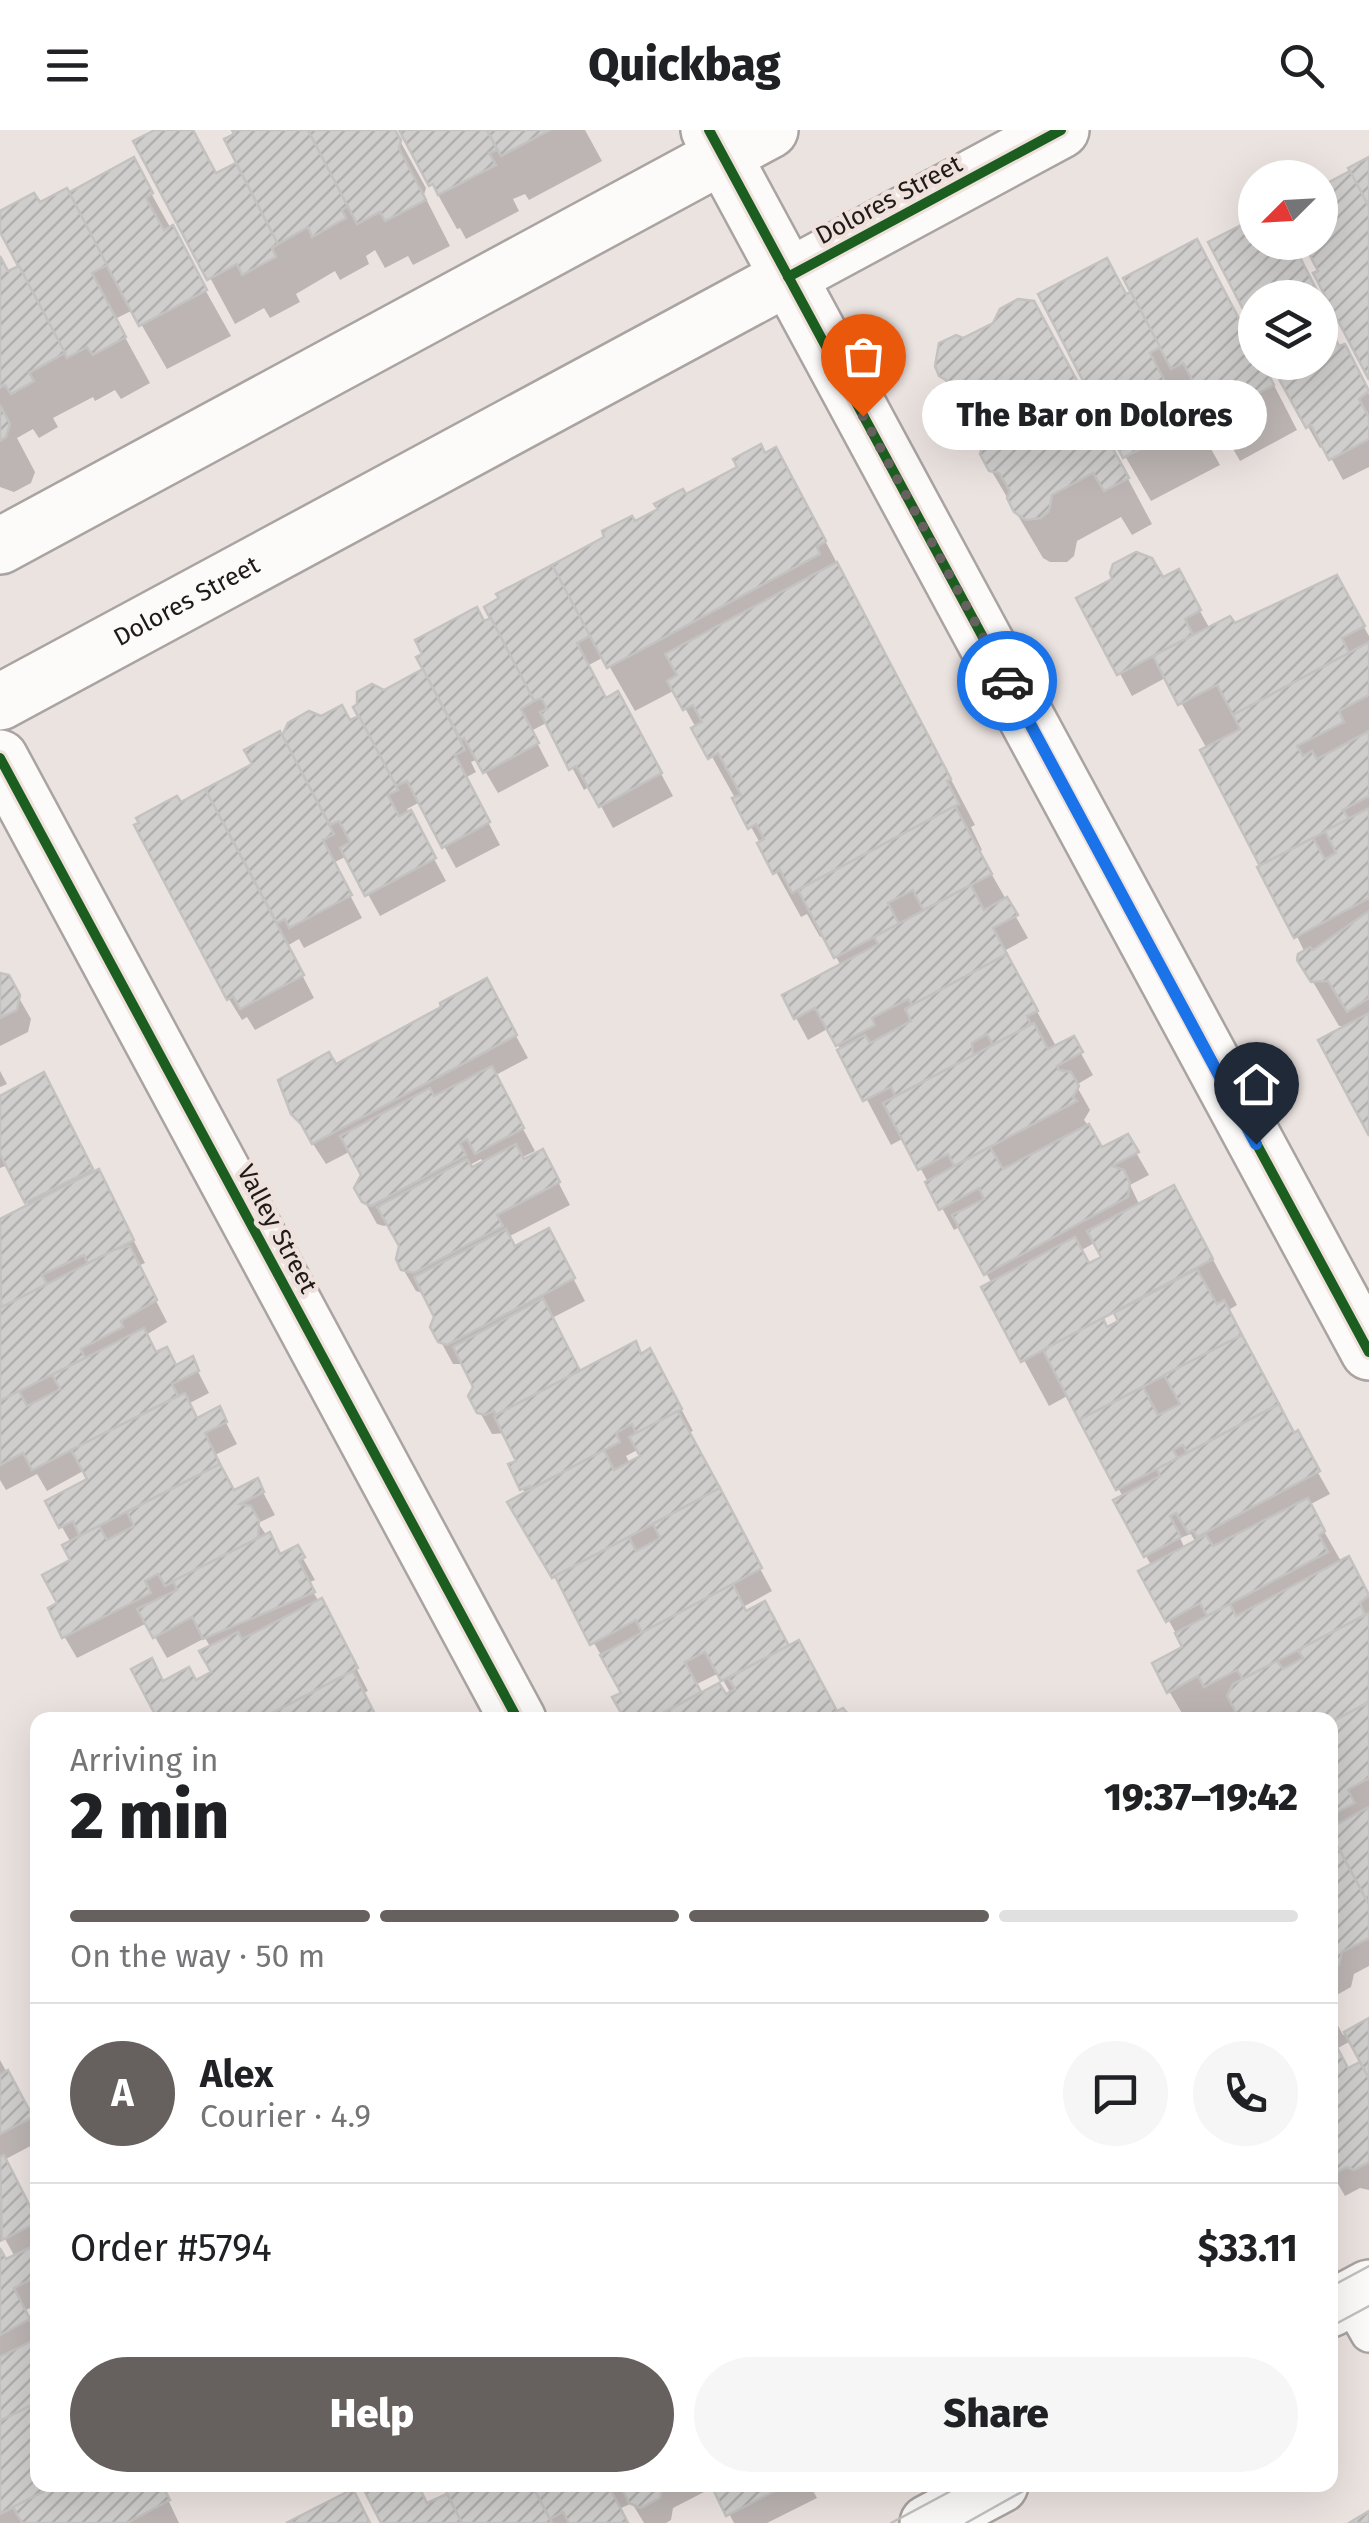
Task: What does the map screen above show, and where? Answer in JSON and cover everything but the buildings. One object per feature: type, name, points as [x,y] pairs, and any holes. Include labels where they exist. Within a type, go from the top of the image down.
[{"type":"street","points":[[0,546],[716,143],[770,130]]},
{"type":"street","name":"Dolores Street","points":[[0,702],[1060,130]]},
{"type":"street","points":[[716,143],[1369,1352]]},
{"type":"street","name":"Valley Street","points":[[0,758],[514,1712]]},
{"type":"street","points":[[939,2511],[984,2492]]},
{"type":"tram line","points":[[1338,2283],[1369,2266]]},
{"type":"tram line","points":[[1338,2323],[1369,2306]]},
{"type":"tram line","points":[[891,2523],[949,2492]]},
{"type":"tram line","points":[[966,2523],[1021,2492]]},
{"type":"cycle path","points":[[709,130],[1369,1352]]},
{"type":"cycle path","points":[[788,277],[1061,130]]},
{"type":"cycle path","points":[[0,758],[514,1712]]},
{"type":"way so far","points":[[863,416],[1007,681]]},
{"type":"place","name":"The Bar on Dolores","points":[[863,416]]},
{"type":"route","points":[[1007,681],[1256,1144]]}]
